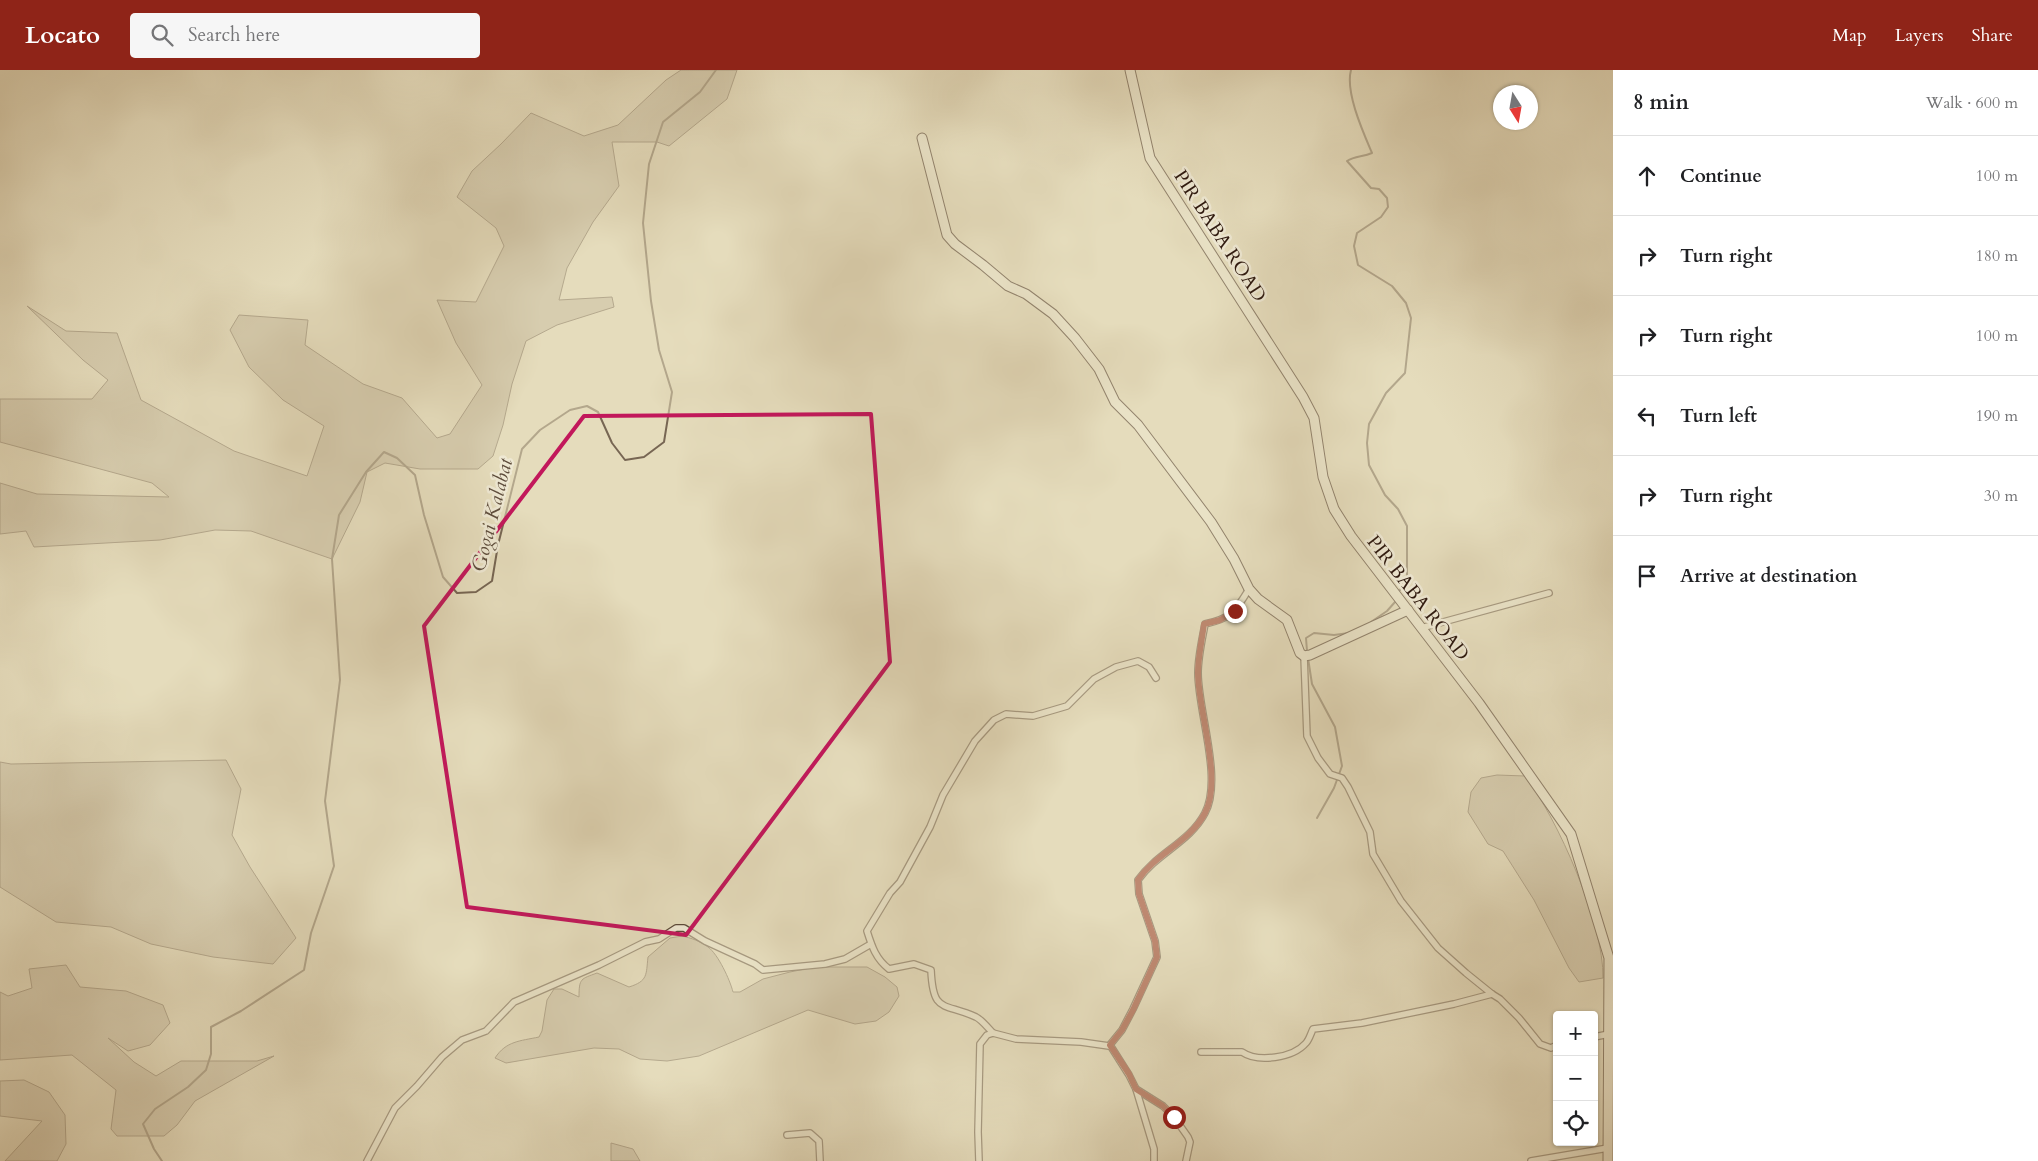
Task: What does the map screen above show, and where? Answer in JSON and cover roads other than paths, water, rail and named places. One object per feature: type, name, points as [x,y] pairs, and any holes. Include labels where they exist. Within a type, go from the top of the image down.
[{"type":"main road","name":"PIR BABA ROAD","points":[[1130,70],[1150,158],[1304,397],[1314,418],[1323,477],[1334,510],[1350,536],[1480,703],[1571,834],[1609,958],[1611,984],[1608,1161]]},
{"type":"main road","points":[[922,138],[947,236],[1008,286],[1026,294],[1053,314],[1075,338],[1098,369],[1115,402],[1138,425],[1211,522],[1234,559],[1249,589],[1258,600],[1286,620],[1300,653],[1304,656],[1408,610]]},
{"type":"street","points":[[1156,678],[1149,667],[1138,661],[1116,667],[1094,679],[1067,706],[1033,716],[1006,714],[994,720],[974,741],[900,882],[890,893],[867,931],[880,962],[890,969],[914,964],[931,970],[932,992],[937,1002],[943,1006],[978,1018],[992,1033],[1016,1039],[1081,1042],[1098,1046],[1110,1045],[1122,1030],[1133,1010],[1157,957],[1155,941],[1139,894],[1138,880],[1147,867],[1190,834],[1206,812],[1212,791],[1206,721],[1198,673],[1204,624],[1220,620],[1235,611],[1249,589]]},
{"type":"street","points":[[1421,628],[1550,593]]},
{"type":"street","points":[[1304,656],[1307,736],[1330,774],[1342,778],[1362,813],[1370,832],[1374,854],[1401,901],[1438,948],[1500,999],[1519,1018],[1540,1044],[1553,1047]]},
{"type":"street","points":[[367,1161],[395,1108],[442,1058],[462,1040],[486,1031],[514,1002],[599,965],[645,942],[659,939],[669,931],[676,928],[684,928],[705,941],[755,964],[763,970],[824,964],[845,959],[871,944]]},
{"type":"street","points":[[1201,1052],[1242,1052],[1248,1056],[1285,1056],[1306,1043],[1313,1029],[1362,1023],[1492,994]]},
{"type":"street","points":[[980,1161],[978,1132],[980,1044],[987,1035],[992,1033]]},
{"type":"street","points":[[1598,1036],[1609,1034]]},
{"type":"street","points":[[1110,1045],[1129,1074],[1136,1089],[1154,1149],[1154,1161]]},
{"type":"street","points":[[1136,1089],[1163,1106],[1174,1117],[1190,1142],[1186,1161]]},
{"type":"street","points":[[787,1135],[810,1133],[819,1141],[820,1161]]},
{"type":"street","points":[[1531,1161],[1608,1148]]},
{"type":"waterway","name":"Gogai Kalabat","points":[[162,1161],[154,1149],[143,1124],[155,1109],[188,1087],[206,1070],[211,1054],[211,1027],[241,1011],[304,970],[311,933],[334,866],[325,801],[340,680],[332,559],[339,515],[366,472],[384,452],[397,458],[415,475],[424,515],[443,577],[457,593],[476,592],[492,581],[498,545],[522,449],[540,430],[570,410],[587,406],[598,412],[612,443],[625,460],[644,457],[664,442],[672,392],[659,350],[651,301],[643,223],[649,164],[663,122],[700,92],[716,70]]},
{"type":"waterway","points":[[1351,70],[1350,89],[1360,123],[1372,153],[1347,161],[1371,188],[1379,189],[1387,198],[1388,207],[1381,217],[1357,233],[1354,246],[1358,265],[1392,286],[1406,303],[1411,318],[1405,373],[1386,393],[1369,424],[1367,443],[1369,465],[1385,495],[1398,509],[1407,526],[1407,577],[1400,590]]},
{"type":"waterway","points":[[1371,622],[1387,611],[1395,602]]},
{"type":"waterway","points":[[1307,651],[1306,638],[1314,633],[1334,635],[1349,633]]},
{"type":"waterway","points":[[1308,658],[1312,684],[1335,727],[1342,766],[1334,788],[1317,818]]}]
